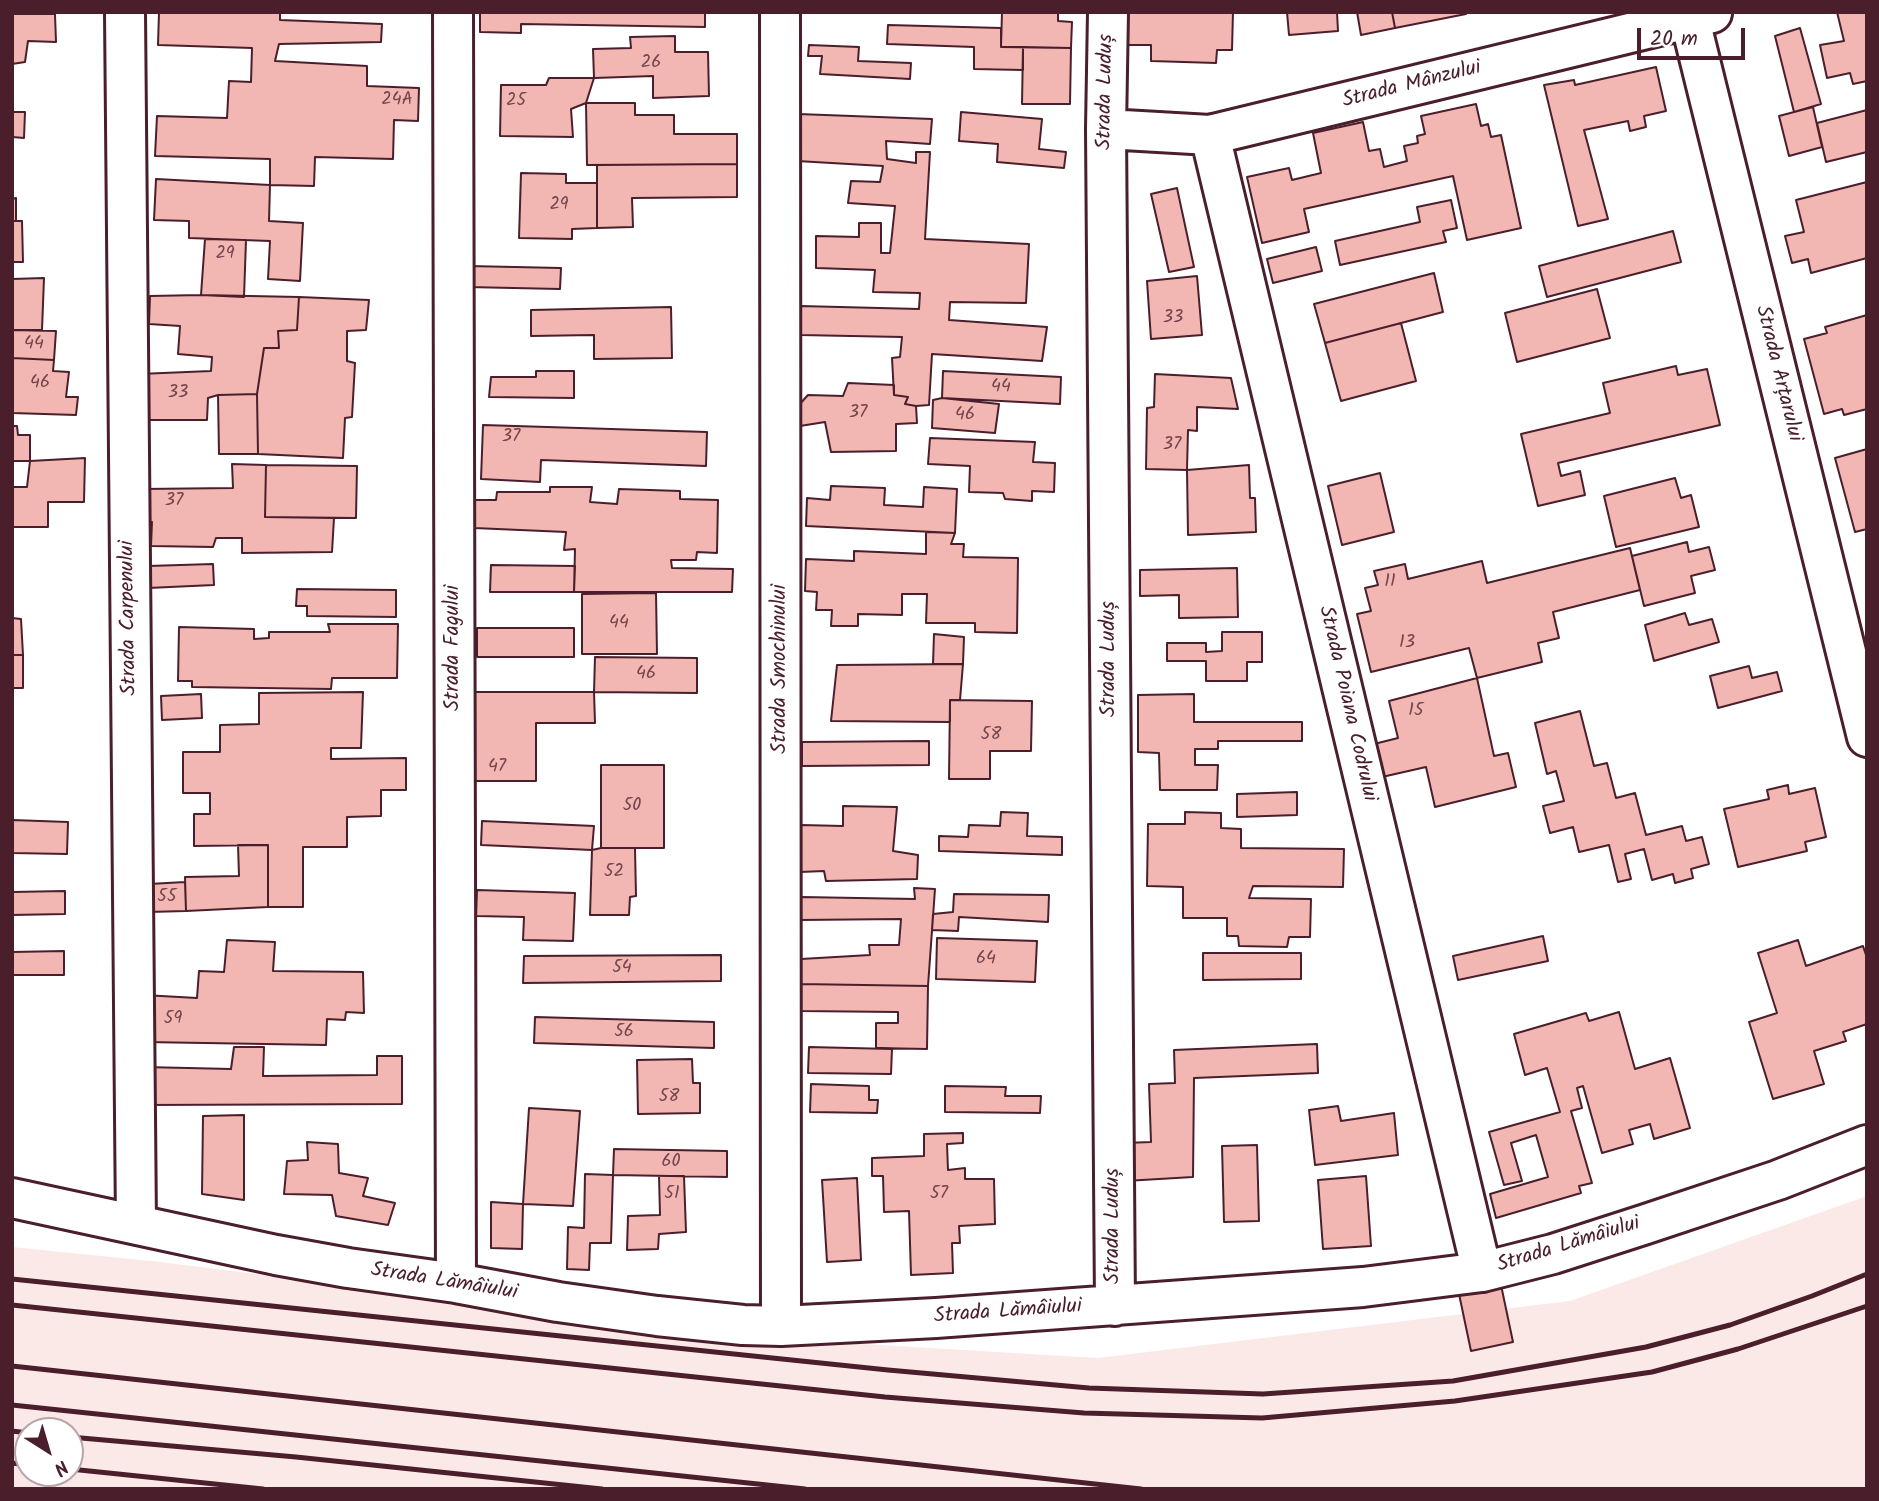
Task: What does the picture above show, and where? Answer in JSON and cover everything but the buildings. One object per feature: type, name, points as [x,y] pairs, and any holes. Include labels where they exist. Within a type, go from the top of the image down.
[{"type":"street","name":"Strada Carpenului","points":[[125,12],[136,1224]]},
{"type":"street","name":"Strada Fagului","points":[[453,12],[456,1283]]},
{"type":"street","name":"Strada Smochinului","points":[[780,12],[781,1326]]},
{"type":"street","name":"Strada Luduș","points":[[1108,12],[1106,129],[1115,1306]]},
{"type":"street","name":"Strada Mânzului","points":[[1106,129],[1210,135],[1697,14]]},
{"type":"street","name":"Strada Arțarului","points":[[1697,14],[1867,737]]},
{"type":"street","name":"Strada Poiana Codrului","points":[[1210,135],[1482,1272]]},
{"type":"street","name":"Strada Lămâiului","points":[[12,1198],[276,1255],[558,1302],[743,1325],[781,1326],[1115,1306],[1372,1286],[1482,1272],[1553,1254],[1646,1224],[1778,1180],[1867,1145]]},
{"type":"shaded area","points":[[1867,1196],[1867,1489],[12,1489],[12,1247],[160,1262],[779,1339],[1098,1358],[1570,1301]]},
{"type":"railway","points":[[12,1279],[888,1370],[1089,1388],[1263,1394],[1453,1381],[1646,1347],[1730,1325],[1867,1274]]},
{"type":"railway","points":[[12,1305],[885,1397],[1084,1413],[1262,1418],[1455,1401],[1652,1372],[1738,1349],[1867,1306]]},
{"type":"railway","points":[[12,1366],[1141,1489]]},
{"type":"railway","points":[[12,1405],[805,1489]]},
{"type":"railway","points":[[84,1438],[602,1489]]},
{"type":"railway","points":[[84,1470],[263,1489]]}]
